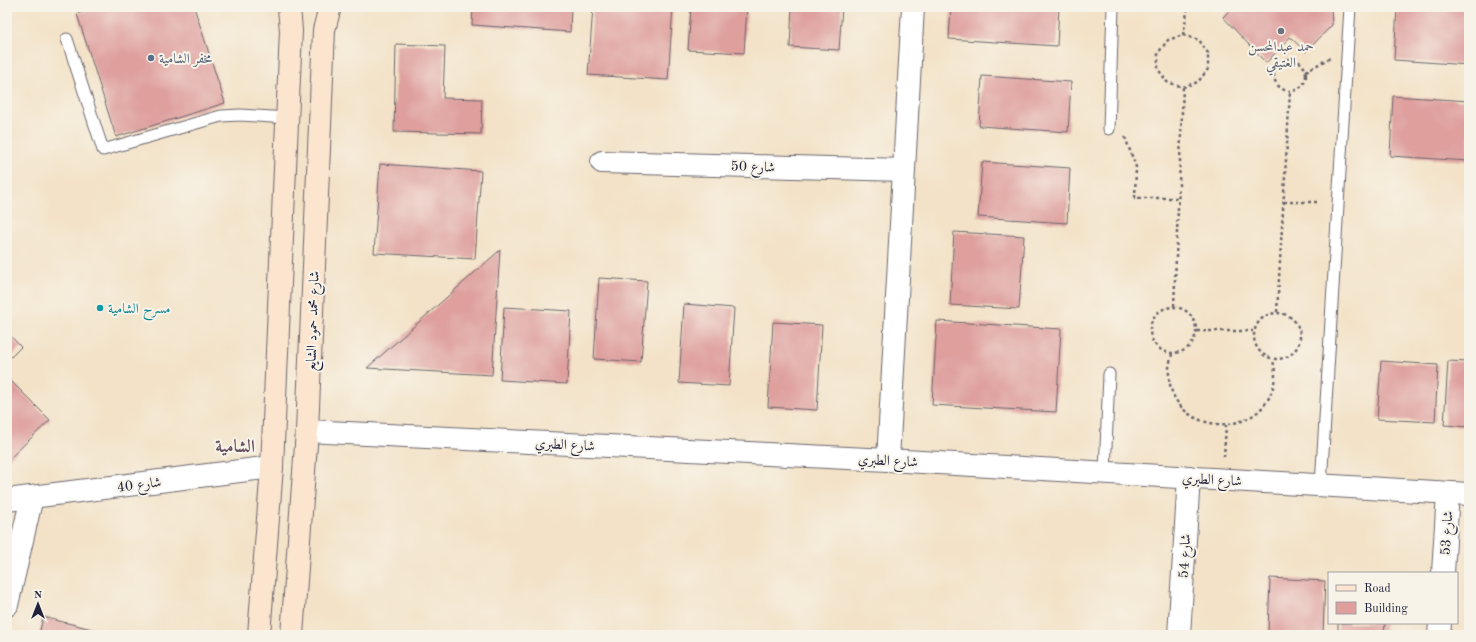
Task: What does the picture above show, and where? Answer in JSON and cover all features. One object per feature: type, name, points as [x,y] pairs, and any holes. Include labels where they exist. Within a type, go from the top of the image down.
[{"type":"main road","points":[[259,635],[272,467],[291,31],[289,7]]},
{"type":"main road","name":"شارع محمد حمود الشايع","points":[[292,635],[307,431],[324,30],[330,7]]},
{"type":"street","points":[[888,460],[913,7]]},
{"type":"street","name":"شارع 50","points":[[602,162],[904,170]]},
{"type":"street","name":"شارع الطبري","points":[[307,431],[888,460],[1459,494]]},
{"type":"street","name":"شارع 40","points":[[7,500],[272,467]]},
{"type":"street","name":"شارع 54","points":[[1179,635],[1189,477]]},
{"type":"street","name":"شارع 53","points":[[1443,572],[1459,494]]},
{"type":"street","points":[[7,605],[32,498]]},
{"type":"street","points":[[1439,635],[1440,624]]},
{"type":"lane","points":[[1109,129],[1112,7]]},
{"type":"lane","points":[[1322,485],[1350,7]]},
{"type":"lane","points":[[67,39],[103,150],[221,116],[240,115],[287,118]]},
{"type":"lane","points":[[1105,472],[1109,374]]},
{"type":"path","points":[[1183,35],[1188,7]]},
{"type":"path","points":[[1183,35],[1199,40],[1208,54],[1208,69],[1198,82],[1183,87],[1167,82],[1158,69],[1158,53],[1168,40],[1183,35]]},
{"type":"path","points":[[1306,71],[1348,48]]},
{"type":"path","points":[[1290,59],[1300,62],[1306,71],[1306,80],[1300,88],[1290,92],[1280,88],[1274,80],[1275,70],[1281,62],[1290,59]]},
{"type":"path","points":[[1174,306],[1183,87]]},
{"type":"path","points":[[1277,312],[1290,92]]},
{"type":"path","points":[[1109,129],[1126,137],[1136,167],[1135,198],[1178,198]]},
{"type":"path","points":[[1284,202],[1338,202]]},
{"type":"path","points":[[1174,306],[1185,310],[1194,319],[1197,331],[1193,343],[1184,351],[1172,354],[1160,350],[1152,341],[1149,329],[1153,317],[1162,309],[1174,306]]},
{"type":"path","points":[[1277,312],[1289,316],[1298,326],[1300,338],[1296,350],[1286,358],[1274,360],[1262,355],[1254,344],[1253,332],[1258,322],[1266,315],[1277,312]]},
{"type":"path","points":[[1197,331],[1253,332]]},
{"type":"path","points":[[1172,354],[1169,368],[1170,384],[1175,398],[1184,410],[1197,419],[1211,424],[1226,425],[1241,421],[1254,414],[1265,403],[1272,389],[1275,375],[1274,360]]},
{"type":"path","points":[[1223,479],[1226,425]]},
{"type":"building","name":"مخفر الشامية","points":[[98,7],[194,7],[225,103],[116,137],[77,14]]},
{"type":"building","points":[[473,7],[571,7],[570,32],[472,25]]},
{"type":"building","points":[[593,7],[673,7],[668,80],[588,75]]},
{"type":"building","points":[[691,7],[747,7],[744,53],[688,50]]},
{"type":"building","points":[[792,7],[842,7],[839,50],[790,47]]},
{"type":"building","points":[[951,7],[1059,7],[1057,46],[949,39]]},
{"type":"building","name":"حمد عبدالمحسن العتيقي","points":[[1233,7],[1331,7],[1332,25],[1306,52],[1290,37],[1266,63],[1223,17]]},
{"type":"building","points":[[1397,7],[1469,7],[1469,65],[1394,60]]},
{"type":"building","points":[[396,44],[445,46],[443,98],[482,99],[481,134],[394,132]]},
{"type":"building","points":[[982,76],[1071,82],[1068,132],[979,126]]},
{"type":"building","points":[[1393,96],[1469,101],[1469,161],[1390,156]]},
{"type":"building","points":[[982,162],[1070,168],[1067,223],[978,217]]},
{"type":"building","points":[[380,164],[481,171],[475,259],[374,253]]},
{"type":"building","points":[[954,232],[1024,236],[1019,309],[950,305]]},
{"type":"building","points":[[500,250],[492,375],[367,368]]},
{"type":"building","points":[[599,278],[647,281],[641,362],[594,359]]},
{"type":"building","points":[[684,304],[734,308],[729,386],[679,383]]},
{"type":"building","points":[[504,307],[571,311],[567,384],[500,380]]},
{"type":"building","points":[[937,321],[1061,329],[1056,412],[932,405]]},
{"type":"building","points":[[773,322],[822,325],[817,410],[768,407]]},
{"type":"building","points":[[7,332],[21,347],[7,361]]},
{"type":"building","points":[[1381,361],[1438,365],[1435,422],[1377,419]]},
{"type":"building","points":[[1448,361],[1469,362],[1469,427],[1444,425]]},
{"type":"building","points":[[7,377],[50,420],[7,461]]},
{"type":"building","points":[[1270,578],[1325,581],[1323,635],[1268,634]]},
{"type":"building","points":[[43,617],[112,634],[112,635],[39,635]]},
{"type":"building","points":[[1338,624],[1385,624],[1384,635],[1338,635]]},
{"type":"place","name":"حمد عبدالمحسن العتيقي","points":[[1281,31]]},
{"type":"place","name":"مخفر الشامية","points":[[151,58]]},
{"type":"place","name":"مسرح الشامية","points":[[100,308]]},
{"type":"district","name":"الشامية","points":[[235,446]]}]
